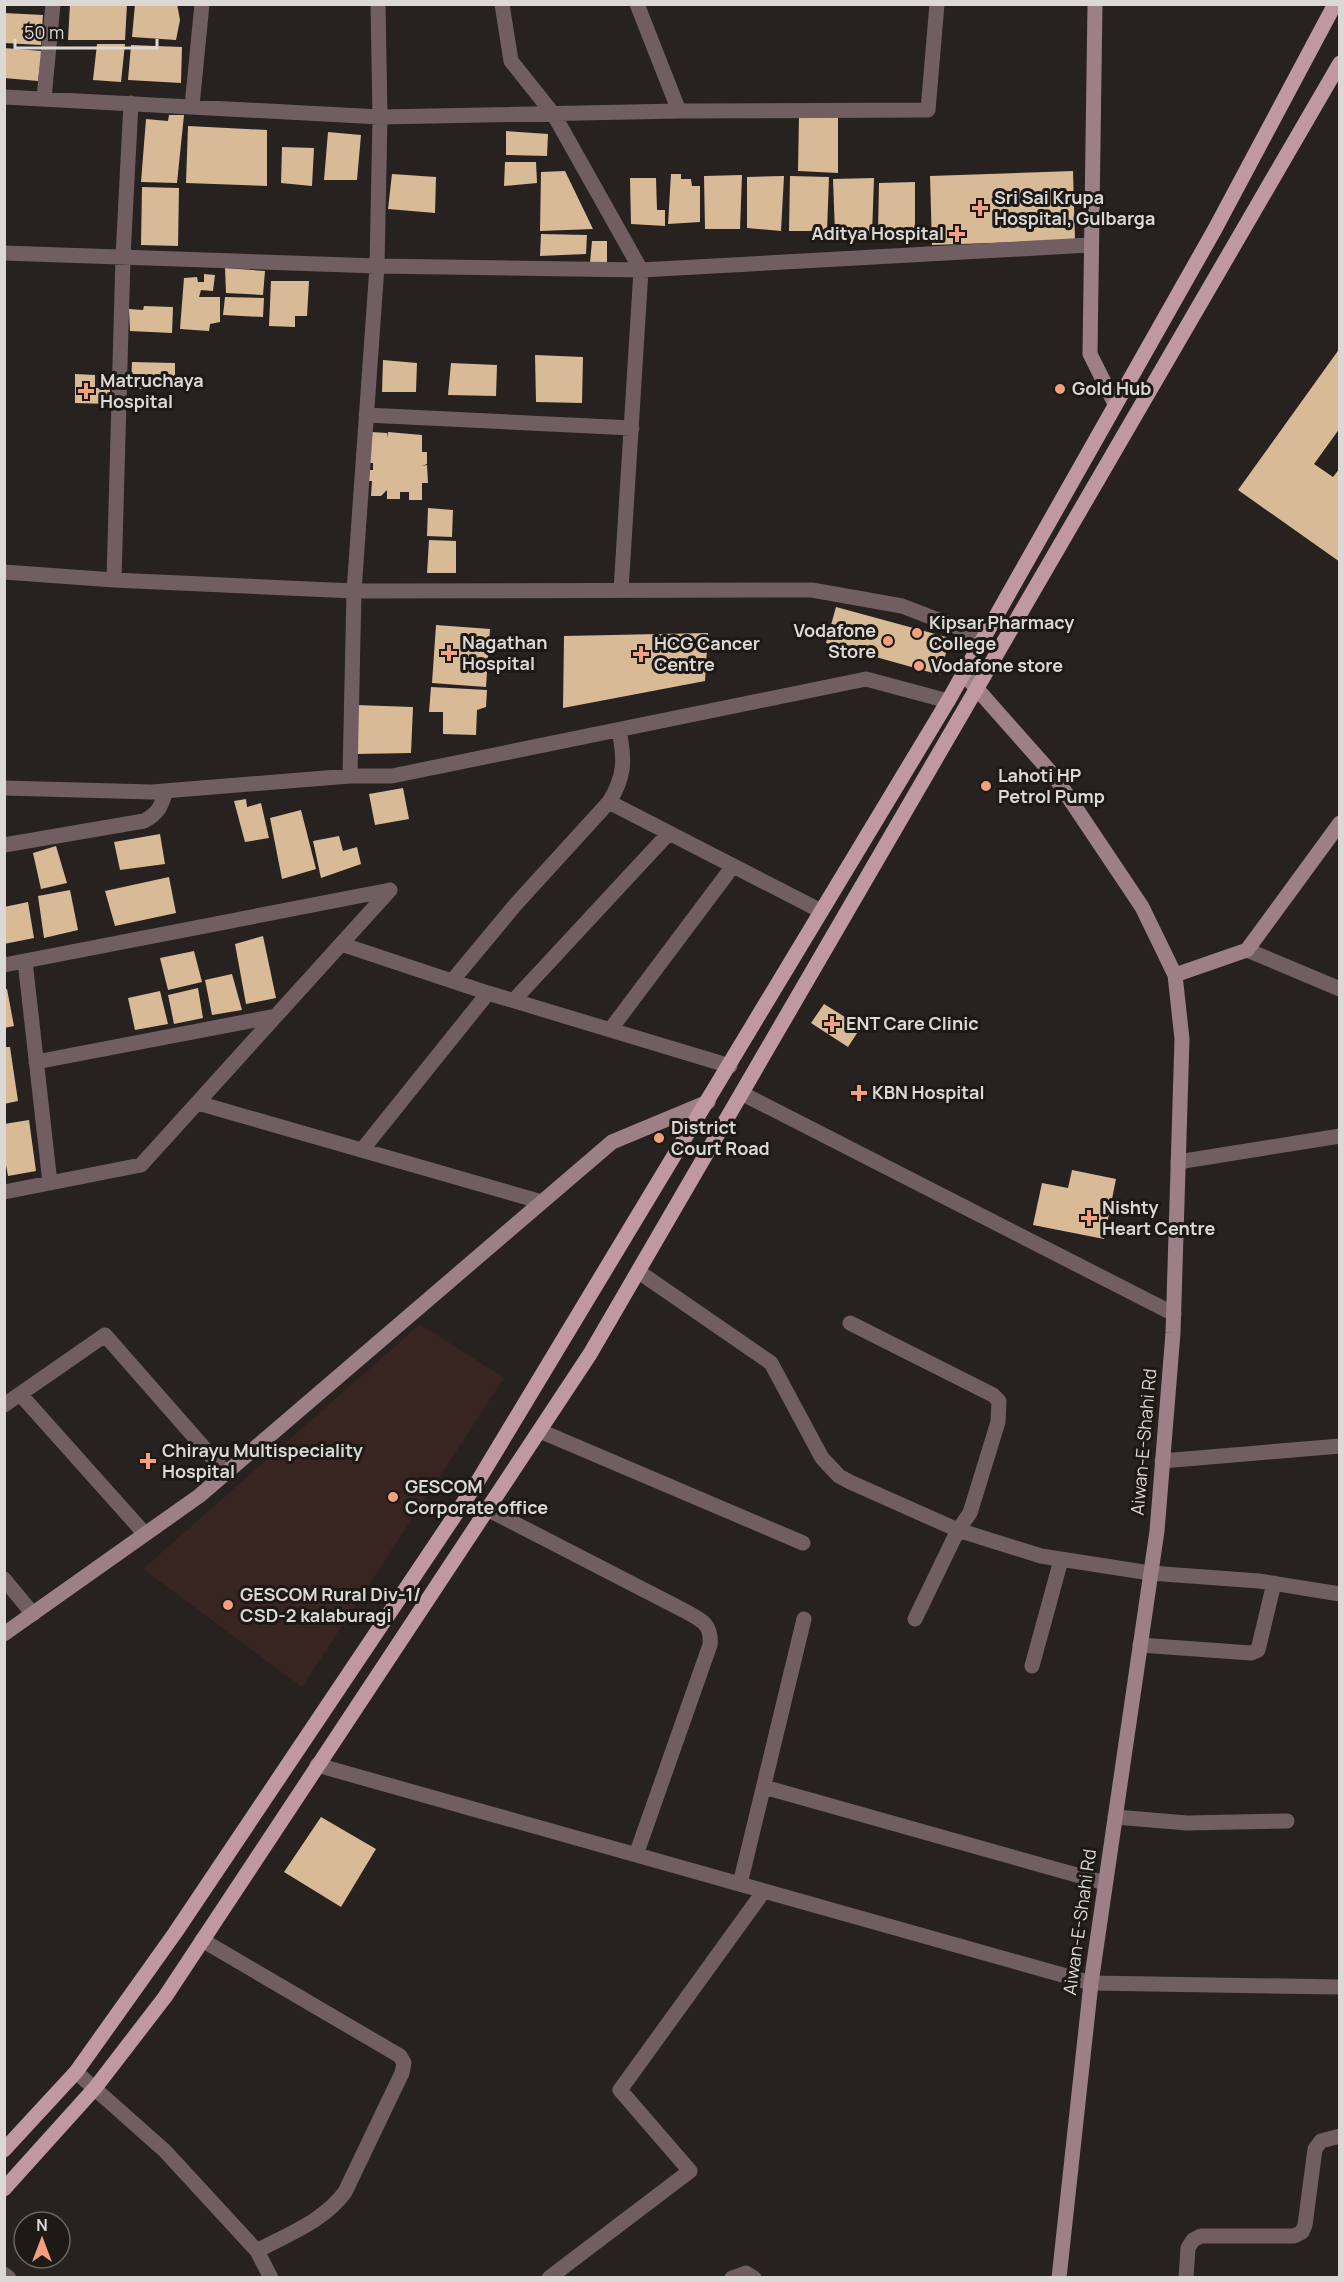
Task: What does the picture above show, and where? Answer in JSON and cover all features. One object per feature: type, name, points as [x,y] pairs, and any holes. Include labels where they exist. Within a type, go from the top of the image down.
[{"type":"main road","points":[[1095,4],[1090,354],[1115,404]]},
{"type":"main road","points":[[4,2150],[76,2072],[181,1923],[478,1481],[948,701],[962,672],[1215,229],[1335,4]]},
{"type":"main road","points":[[4,2189],[95,2088],[165,1997],[540,1431],[639,1272],[1340,63]]},
{"type":"main road","name":"Aiwan-E-Shahi Rd","points":[[962,672],[1055,777],[1142,907],[1175,975],[1182,1039],[1174,1314],[1162,1461],[1150,1573],[1091,1983],[1059,2277]]},
{"type":"main road","points":[[1175,975],[1247,950],[1340,823]]},
{"type":"main road","points":[[4,1634],[199,1496],[612,1142],[708,1102]]},
{"type":"street","points":[[45,98],[53,4]]},
{"type":"street","points":[[192,106],[202,4]]},
{"type":"street","points":[[350,776],[354,591],[377,266],[380,117],[378,4]]},
{"type":"street","points":[[502,4],[511,61],[554,115],[641,270],[621,590]]},
{"type":"street","points":[[638,4],[679,111]]},
{"type":"street","points":[[4,97],[380,117],[679,111],[928,110],[938,4]]},
{"type":"street","points":[[114,580],[123,257],[130,103]]},
{"type":"street","points":[[4,253],[377,266],[641,270],[1090,245]]},
{"type":"street","points":[[366,415],[632,428]]},
{"type":"street","points":[[4,572],[114,580],[354,591],[812,590],[902,606],[982,637]]},
{"type":"street","points":[[4,788],[166,791],[350,776],[392,776],[866,679],[948,701]]},
{"type":"street","points":[[452,981],[516,904],[609,802],[618,788],[624,764],[619,730]]},
{"type":"street","points":[[4,845],[144,821],[154,816],[161,808],[166,791]]},
{"type":"street","points":[[609,802],[821,911]]},
{"type":"street","points":[[513,1000],[669,833]]},
{"type":"street","points":[[610,1030],[733,866]]},
{"type":"street","points":[[4,965],[390,890],[141,1165],[4,1192]]},
{"type":"street","points":[[341,944],[488,993],[730,1066]]},
{"type":"street","points":[[1247,950],[1340,989]]},
{"type":"street","points":[[25,961],[50,1183]]},
{"type":"street","points":[[362,1150],[488,993]]},
{"type":"street","points":[[36,1062],[276,1016]]},
{"type":"street","points":[[743,1094],[1174,1314]]},
{"type":"street","points":[[198,1103],[542,1202]]},
{"type":"street","points":[[1178,1162],[1340,1136]]},
{"type":"street","points":[[639,1272],[771,1363],[822,1458],[839,1476],[958,1530],[1026,1553],[1150,1573],[1274,1583],[1340,1594]]},
{"type":"street","points":[[850,1323],[993,1395],[999,1401],[998,1422],[970,1513],[958,1530],[915,1619]]},
{"type":"street","points":[[4,1405],[105,1335],[226,1473]]},
{"type":"street","points":[[20,1394],[145,1534]]},
{"type":"street","points":[[540,1431],[803,1543]]},
{"type":"street","points":[[1162,1461],[1340,1446]]},
{"type":"street","points":[[487,1509],[707,1623],[711,1633],[710,1645],[636,1855]]},
{"type":"street","points":[[1032,1666],[1061,1560]]},
{"type":"street","points":[[4,1579],[33,1614]]},
{"type":"street","points":[[1140,1645],[1251,1653],[1258,1650],[1274,1583]]},
{"type":"street","points":[[740,1884],[804,1619]]},
{"type":"street","points":[[317,1765],[1091,1983],[1340,1987]]},
{"type":"street","points":[[764,1787],[1105,1883]]},
{"type":"street","points":[[1115,1817],[1187,1823],[1287,1821]]},
{"type":"street","points":[[559,2275],[690,2171],[620,2090],[764,1891]]},
{"type":"street","points":[[202,1940],[400,2056],[404,2063],[402,2073],[337,2203],[326,2213],[257,2251]]},
{"type":"street","points":[[76,2072],[165,2151],[257,2251],[271,2277]]},
{"type":"street","points":[[1186,2277],[1188,2248],[1193,2240],[1201,2236],[1294,2236],[1302,2232],[1305,2225],[1315,2149],[1321,2141],[1340,2136]]},
{"type":"street","points":[[732,2277],[746,2273],[754,2277]]},
{"type":"street","points":[[4,2274],[9,2277]]},
{"type":"shaded area","points":[[420,1324],[504,1378],[302,1687],[143,1569]]},
{"type":"building","points":[[70,4],[127,4],[125,40],[68,40]]},
{"type":"building","points":[[135,4],[177,4],[180,20],[176,40],[132,37]]},
{"type":"building","points":[[4,13],[43,15],[41,45],[4,43]]},
{"type":"building","points":[[97,44],[125,44],[121,82],[93,80]]},
{"type":"building","points":[[131,45],[182,47],[181,83],[128,80]]},
{"type":"building","points":[[4,48],[42,51],[38,81],[4,78]]},
{"type":"building","points":[[169,115],[184,115],[177,183],[141,182],[146,119],[168,121]]},
{"type":"building","points":[[799,115],[838,116],[838,173],[798,171]]},
{"type":"building","points":[[188,126],[267,130],[267,186],[186,183]]},
{"type":"building","points":[[506,131],[548,134],[547,156],[506,155]]},
{"type":"building","points":[[328,132],[361,135],[357,180],[324,180]]},
{"type":"building","points":[[282,147],[314,148],[312,186],[281,183]]},
{"type":"building","points":[[505,162],[536,162],[537,183],[504,186]]},
{"type":"building","points":[[565,171],[593,229],[540,231],[541,172]]},
{"type":"building","points":[[1073,171],[1075,240],[932,245],[930,176]]},
{"type":"building","points":[[392,174],[436,177],[435,213],[388,209]]},
{"type":"building","points":[[671,174],[681,174],[681,179],[691,179],[692,186],[700,186],[700,222],[668,224]]},
{"type":"building","points":[[742,175],[740,229],[705,229],[704,176]]},
{"type":"building","points":[[784,176],[781,231],[747,228],[747,177]]},
{"type":"building","points":[[790,176],[829,177],[827,231],[789,231]]},
{"type":"building","points":[[630,178],[656,178],[657,210],[665,210],[665,226],[631,224]]},
{"type":"building","points":[[874,178],[872,235],[835,233],[833,179]]},
{"type":"building","points":[[915,182],[915,232],[878,232],[879,183]]},
{"type":"building","points":[[142,187],[179,188],[178,246],[141,245]]},
{"type":"building","points":[[541,234],[587,235],[586,254],[540,256]]},
{"type":"building","points":[[592,241],[607,241],[607,262],[590,263]]},
{"type":"building","points":[[225,268],[265,271],[263,295],[226,293]]},
{"type":"building","points":[[204,274],[215,275],[213,291],[201,290],[199,297],[220,297],[220,322],[210,324],[209,331],[180,329],[184,278],[197,277],[198,282],[204,282]]},
{"type":"building","points":[[271,281],[309,281],[307,316],[295,316],[295,327],[269,326]]},
{"type":"building","points":[[225,297],[264,298],[263,317],[223,315]]},
{"type":"building","points":[[144,306],[173,307],[172,333],[130,331],[129,309],[143,310]]},
{"type":"building","points":[[1340,348],[1340,428],[1314,464],[1333,477],[1340,468],[1340,562],[1238,490]]},
{"type":"building","points":[[535,355],[583,357],[582,403],[536,402]]},
{"type":"building","points":[[383,360],[417,363],[416,392],[382,392]]},
{"type":"building","points":[[132,362],[175,363],[175,389],[131,389]]},
{"type":"building","points":[[451,363],[497,365],[496,396],[448,395]]},
{"type":"building","points":[[75,374],[95,375],[95,388],[110,388],[110,404],[75,403]]},
{"type":"building","points":[[371,432],[387,433],[387,438],[388,432],[422,435],[422,452],[427,452],[427,464],[422,466],[427,465],[428,483],[422,483],[422,500],[409,500],[409,492],[400,492],[400,499],[387,499],[387,490],[381,496],[371,496],[372,481],[368,481],[369,470],[373,470],[373,463],[364,463]]},
{"type":"building","points":[[428,508],[453,510],[452,537],[427,536]]},
{"type":"building","points":[[429,540],[456,541],[456,573],[427,573]]},
{"type":"building","name":"Vodafone Store","points":[[836,607],[950,638],[940,675],[826,643]]},
{"type":"building","points":[[436,625],[490,629],[486,687],[432,683]]},
{"type":"building","points":[[708,633],[705,681],[563,708],[564,636]]},
{"type":"building","points":[[431,687],[487,690],[486,707],[477,710],[476,735],[443,734],[443,712],[429,712]]},
{"type":"building","points":[[355,705],[413,707],[411,753],[355,754]]},
{"type":"building","points":[[403,788],[409,819],[375,825],[369,794]]},
{"type":"building","points":[[246,799],[247,807],[261,803],[269,838],[245,842],[234,801]]},
{"type":"building","points":[[301,810],[316,869],[282,879],[270,818]]},
{"type":"building","points":[[160,834],[165,864],[120,870],[114,842]]},
{"type":"building","points":[[339,836],[343,851],[357,847],[361,864],[321,878],[313,841]]},
{"type":"building","points":[[56,846],[67,883],[41,889],[33,853]]},
{"type":"building","points":[[169,877],[176,913],[115,926],[105,891]]},
{"type":"building","points":[[70,890],[78,930],[44,938],[38,896]]},
{"type":"building","points":[[28,902],[34,938],[4,944],[4,907]]},
{"type":"building","points":[[263,936],[276,998],[246,1004],[235,944]]},
{"type":"building","points":[[194,951],[202,982],[168,990],[160,958]]},
{"type":"building","points":[[232,974],[242,1010],[212,1015],[205,980]]},
{"type":"building","points":[[198,988],[203,1018],[174,1024],[168,995]]},
{"type":"building","points":[[4,989],[7,989],[14,1026],[4,1028]]},
{"type":"building","points":[[160,991],[168,1024],[135,1030],[128,998]]},
{"type":"building","points":[[824,1004],[861,1027],[848,1047],[811,1023]]},
{"type":"building","points":[[4,1047],[10,1047],[18,1101],[4,1104]]},
{"type":"building","points":[[29,1120],[36,1171],[8,1176],[4,1154],[4,1124]]},
{"type":"building","points":[[1072,1170],[1116,1179],[1104,1239],[1033,1225],[1042,1183],[1068,1188]]},
{"type":"building","points":[[321,1817],[376,1849],[341,1907],[284,1872]]},
{"type":"place","name":"Sri Sai Krupa Hospital, Gulbarga","points":[[980,208]]},
{"type":"place","name":"Aditya Hospital","points":[[957,234]]},
{"type":"place","name":"Gold Hub","points":[[1060,389]]},
{"type":"place","name":"Matruchaya Hospital","points":[[86,391]]},
{"type":"place","name":"Kipsar Pharmacy College","points":[[917,633]]},
{"type":"place","name":"Vodafone Store","points":[[888,641]]},
{"type":"place","name":"Nagathan Hospital","points":[[449,653]]},
{"type":"place","name":"HCG Cancer Centre","points":[[641,654]]},
{"type":"place","name":"Vodafone store","points":[[919,666]]},
{"type":"place","name":"Lahoti HP Petrol Pump","points":[[986,786]]},
{"type":"place","name":"ENT Care Clinic","points":[[832,1024]]},
{"type":"place","name":"KBN Hospital","points":[[859,1093]]},
{"type":"place","name":"District Court Road","points":[[659,1138]]},
{"type":"place","name":"Nishty Heart Centre","points":[[1089,1218]]},
{"type":"place","name":"Chirayu Multispeciality Hospital","points":[[148,1461]]},
{"type":"place","name":"GESCOM Corporate office","points":[[393,1497]]},
{"type":"place","name":"GESCOM Rural Div-1/ CSD-2 kalaburagi","points":[[228,1605]]}]
